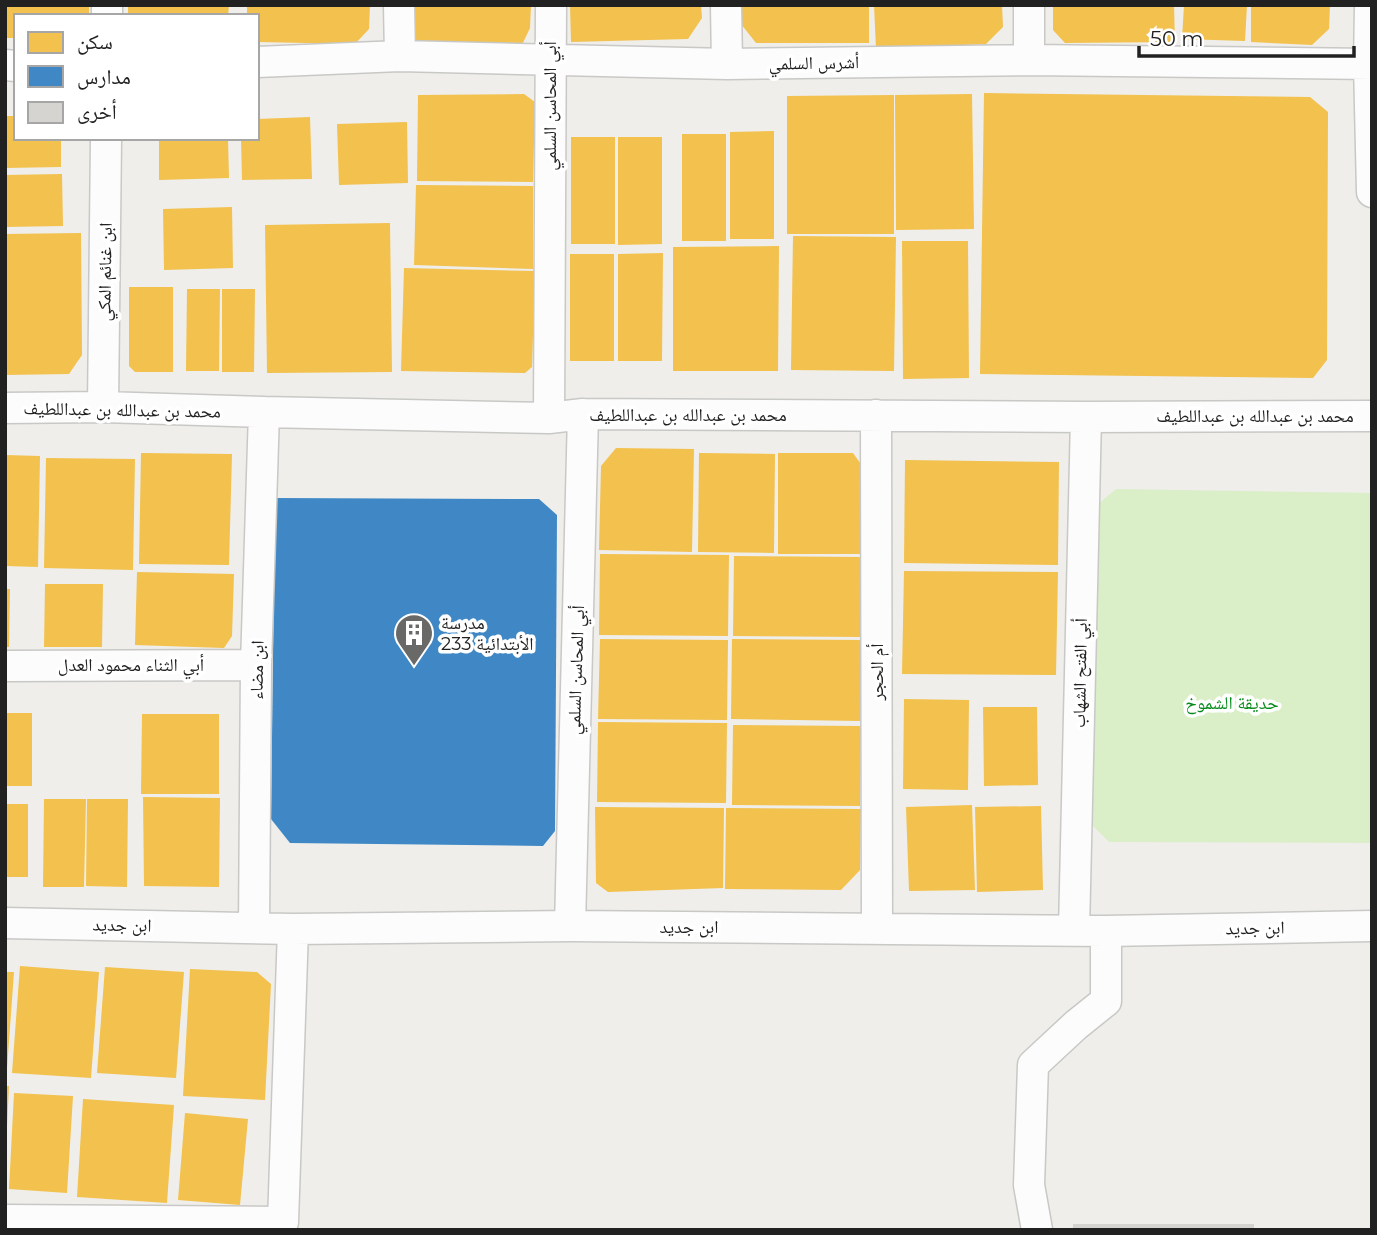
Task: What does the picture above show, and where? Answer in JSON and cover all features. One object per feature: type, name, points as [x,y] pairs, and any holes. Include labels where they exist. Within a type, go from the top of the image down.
[{"type":"street","points":[[399,5],[400,57]]},
{"type":"street","name":"أبي المحاسن السلمي","points":[[549,418],[551,5]]},
{"type":"street","points":[[726,5],[727,64]]},
{"type":"street","points":[[1029,5],[1029,60]]},
{"type":"street","points":[[1370,5],[1372,192]]},
{"type":"street","name":"أشرس السلمي","points":[[259,62],[400,57],[727,64],[1029,60],[1371,64]]},
{"type":"street","name":"ابن غنائم المكي","points":[[103,407],[106,140]]},
{"type":"street","name":"محمد بن عبدالله بن عبداللطيف","points":[[5,408],[103,407],[549,418],[583,414],[1372,415]]},
{"type":"street","name":"ابن مضاء","points":[[254,928],[256,665],[264,412]]},
{"type":"street","name":"أبي المحاسن السلمي","points":[[569,926],[583,414]]},
{"type":"street","name":"أم الحجر","points":[[876,415],[877,929]]},
{"type":"street","name":"أبي الفتح الشهاب","points":[[1074,930],[1086,416]]},
{"type":"street","name":"أبي الثناء محمود العدل","points":[[5,666],[256,665]]},
{"type":"street","name":"ابن جديد","points":[[5,923],[293,929],[569,926],[1105,931],[1372,926]]},
{"type":"street","points":[[5,1220],[283,1222],[293,929]]},
{"type":"street","points":[[1037,1230],[1029,1185],[1033,1065],[1106,1001],[1105,931]]},
{"type":"green space","name":"حديقة الشموخ","points":[[1116,489],[1372,493],[1372,843],[1109,842],[1092,825],[1096,506]]},
{"type":"building: سكن","points":[[5,5],[89,5],[89,14],[14,14],[14,38],[5,38]]},
{"type":"building: سكن","points":[[128,5],[229,5],[228,14],[128,14]]},
{"type":"building: سكن","points":[[247,5],[370,5],[369,29],[355,44],[259,42],[259,14],[247,14]]},
{"type":"building: سكن","points":[[410,5],[531,5],[530,28],[521,47],[421,47],[409,32]]},
{"type":"building: سكن","points":[[570,5],[701,5],[702,18],[688,39],[571,42]]},
{"type":"building: سكن","points":[[739,5],[869,5],[869,43],[756,43],[741,24]]},
{"type":"building: سكن","points":[[874,5],[1002,5],[1003,27],[986,44],[876,49]]},
{"type":"building: سكن","points":[[1053,5],[1174,5],[1175,42],[1065,43],[1053,30]]},
{"type":"building: سكن","points":[[1184,5],[1247,5],[1245,41],[1182,39]]},
{"type":"building: سكن","points":[[1251,5],[1330,5],[1329,29],[1312,45],[1251,42]]},
{"type":"building: سكن","points":[[984,93],[1310,97],[1328,112],[1327,360],[1313,378],[980,374]]},
{"type":"building: سكن","points":[[524,94],[535,102],[533,182],[417,181],[418,95]]},
{"type":"building: سكن","points":[[972,94],[974,229],[896,230],[895,95]]},
{"type":"building: سكن","points":[[894,95],[894,234],[787,234],[787,96]]},
{"type":"building: سكن","points":[[5,116],[14,116],[14,140],[61,140],[61,167],[5,168]]},
{"type":"building: سكن","points":[[310,117],[312,179],[242,180],[241,140],[259,140],[259,119]]},
{"type":"building: سكن","points":[[407,122],[408,183],[339,185],[337,124]]},
{"type":"building: سكن","points":[[774,131],[774,239],[730,239],[730,132]]},
{"type":"building: سكن","points":[[682,134],[726,134],[726,241],[682,241]]},
{"type":"building: سكن","points":[[571,137],[615,137],[615,244],[571,244]]},
{"type":"building: سكن","points":[[618,137],[662,137],[662,244],[618,245]]},
{"type":"building: سكن","points":[[159,140],[228,140],[229,178],[159,180]]},
{"type":"building: سكن","points":[[62,174],[63,226],[5,227],[5,175]]},
{"type":"building: سكن","points":[[416,185],[533,186],[533,269],[414,265]]},
{"type":"building: سكن","points":[[232,207],[233,268],[164,270],[163,209]]},
{"type":"building: سكن","points":[[390,223],[392,372],[267,373],[265,225]]},
{"type":"building: سكن","points":[[81,233],[82,355],[69,374],[5,375],[5,234]]},
{"type":"building: سكن","points":[[793,236],[896,237],[894,371],[791,370]]},
{"type":"building: سكن","points":[[902,241],[968,241],[969,378],[903,379]]},
{"type":"building: سكن","points":[[779,246],[778,371],[673,371],[673,247]]},
{"type":"building: سكن","points":[[663,253],[662,361],[618,361],[618,254]]},
{"type":"building: سكن","points":[[570,254],[614,254],[614,361],[570,361]]},
{"type":"building: سكن","points":[[404,268],[535,271],[532,367],[525,373],[401,371]]},
{"type":"building: سكن","points":[[129,287],[173,287],[173,372],[135,372],[129,366]]},
{"type":"building: سكن","points":[[187,289],[220,289],[219,371],[186,371]]},
{"type":"building: سكن","points":[[222,289],[255,289],[254,372],[222,372]]},
{"type":"building: سكن","points":[[616,448],[694,449],[692,552],[599,550],[601,466]]},
{"type":"building: سكن","points":[[141,453],[232,454],[229,565],[139,564]]},
{"type":"building: سكن","points":[[699,453],[775,454],[774,553],[698,552]]},
{"type":"building: سكن","points":[[778,453],[853,453],[863,467],[862,554],[778,554]]},
{"type":"building: سكن","points":[[5,455],[40,456],[38,567],[5,566]]},
{"type":"building: سكن","points":[[46,458],[135,459],[133,570],[44,568]]},
{"type":"building: سكن","points":[[905,460],[1059,462],[1058,565],[904,563]]},
{"type":"building: سكن","points":[[600,554],[729,555],[728,636],[599,635]]},
{"type":"building: سكن","points":[[734,556],[862,557],[861,637],[733,636]]},
{"type":"building: سكن","points":[[904,571],[1058,572],[1056,675],[902,674]]},
{"type":"building: سكن","points":[[137,572],[234,574],[232,636],[224,648],[135,645]]},
{"type":"building: سكن","points":[[45,584],[103,584],[102,647],[44,647]]},
{"type":"building: سكن","points":[[5,589],[10,589],[9,647],[5,647]]},
{"type":"building: سكن","points":[[600,639],[728,640],[727,720],[598,719]]},
{"type":"building: سكن","points":[[732,639],[861,640],[860,721],[731,719]]},
{"type":"building: سكن","points":[[904,699],[969,700],[968,790],[903,789]]},
{"type":"building: سكن","points":[[983,707],[1037,707],[1038,785],[984,786]]},
{"type":"building: سكن","points":[[5,713],[32,713],[32,786],[5,786]]},
{"type":"building: سكن","points":[[142,714],[219,714],[219,794],[141,794]]},
{"type":"building: سكن","points":[[598,722],[727,723],[726,803],[597,802]]},
{"type":"building: سكن","points":[[733,725],[861,726],[860,806],[732,805]]},
{"type":"building: سكن","points":[[143,797],[220,798],[219,887],[144,886]]},
{"type":"building: سكن","points":[[44,799],[86,799],[84,887],[43,887]]},
{"type":"building: سكن","points":[[87,799],[128,799],[127,887],[86,886]]},
{"type":"building: سكن","points":[[5,804],[28,804],[28,877],[5,877]]},
{"type":"building: سكن","points":[[972,805],[975,890],[909,891],[906,807]]},
{"type":"building: سكن","points":[[1041,806],[1043,890],[977,892],[975,807]]},
{"type":"building: سكن","points":[[595,807],[724,808],[723,888],[608,892],[596,883]]},
{"type":"building: سكن","points":[[726,808],[861,809],[860,870],[841,890],[725,889]]},
{"type":"building: سكن","points":[[20,966],[99,972],[91,1078],[12,1073]]},
{"type":"building: سكن","points":[[105,967],[184,972],[176,1078],[97,1073]]},
{"type":"building: سكن","points":[[190,969],[257,972],[271,984],[265,1100],[183,1096]]},
{"type":"building: سكن","points":[[5,972],[14,972],[7,1069],[5,1068]]},
{"type":"building: سكن","points":[[5,1086],[9,1086],[7,1127],[5,1127]]},
{"type":"building: سكن","points":[[14,1093],[73,1096],[67,1193],[9,1189]]},
{"type":"building: سكن","points":[[83,1099],[174,1105],[167,1203],[77,1197]]},
{"type":"building: سكن","points":[[185,1113],[248,1119],[240,1205],[178,1200]]},
{"type":"building: مدارس","name":"مدرسة الأبتدائية 233","points":[[275,498],[539,499],[557,515],[555,831],[543,846],[290,843],[271,819]]},
{"type":"building: أخرى","points":[[1073,1224],[1254,1224],[1254,1230],[1073,1230]]},
{"type":"place","name":"مدرسة الأبتدائية 233","points":[[414,667]]}]
